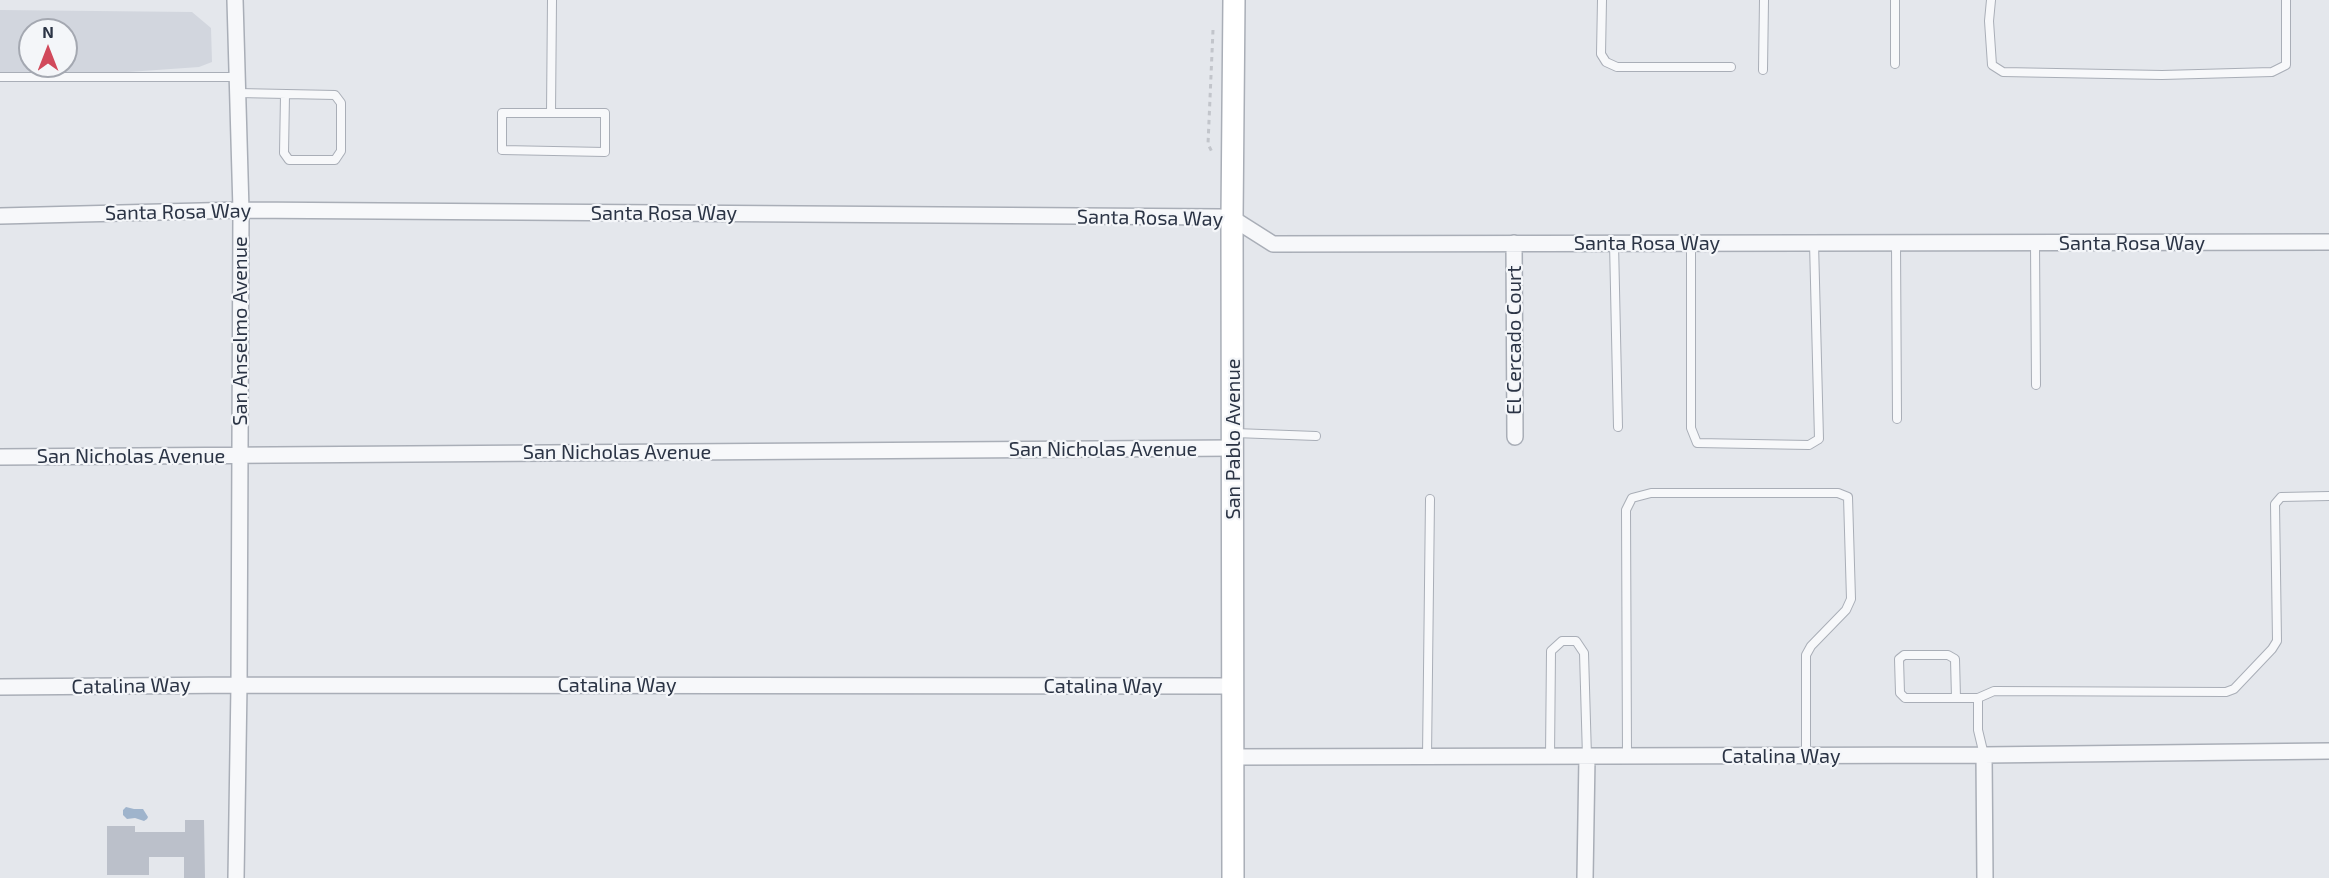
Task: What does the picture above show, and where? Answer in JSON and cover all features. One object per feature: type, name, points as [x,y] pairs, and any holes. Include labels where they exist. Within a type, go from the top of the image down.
[{"type":"street","name":"San Anselmo Avenue","points":[[235,0],[241,210],[236,878]]},
{"type":"street","name":"San Pablo Avenue","points":[[1233,878],[1234,0]]},
{"type":"street","name":"Santa Rosa Way","points":[[0,216],[241,210],[1232,218],[1273,244],[2329,242]]},
{"type":"street","name":"El Cercado Court","points":[[1514,243],[1515,437]]},
{"type":"street","name":"San Nicholas Avenue","points":[[0,457],[1233,441]]},
{"type":"street","name":"Catalina Way","points":[[0,687],[239,685],[1233,686]]},
{"type":"street","name":"Catalina Way","points":[[1233,757],[1626,757],[2329,751]]},
{"type":"street","points":[[1984,755],[1985,878]]},
{"type":"street","points":[[1585,878],[1587,757]]},
{"type":"lane","points":[[551,113],[552,0]]},
{"type":"lane","points":[[1602,0],[1601,54],[1606,62],[1617,67],[1731,67]]},
{"type":"lane","points":[[1763,70],[1764,0]]},
{"type":"lane","points":[[1894,0],[1895,64]]},
{"type":"lane","points":[[1991,0],[1989,21],[1992,66],[2003,72],[2162,75],[2272,72],[2286,65],[2286,0]]},
{"type":"lane","points":[[0,77],[238,77]]},
{"type":"lane","points":[[238,93],[335,95],[341,103],[341,151],[335,160],[289,160],[284,153],[285,95]]},
{"type":"lane","points":[[501,113],[551,113],[605,113],[605,152],[502,150],[501,113]]},
{"type":"lane","points":[[1614,243],[1618,427]]},
{"type":"lane","points":[[1691,243],[1690,428],[1697,443],[1809,445],[1819,439],[1814,243]]},
{"type":"lane","points":[[1896,243],[1897,419]]},
{"type":"lane","points":[[2035,244],[2036,385]]},
{"type":"lane","points":[[1233,441],[1316,436]]},
{"type":"lane","points":[[1626,757],[1626,510],[1632,498],[1651,493],[1838,493],[1848,497],[1851,599],[1846,610],[1811,646],[1806,655],[1806,756]]},
{"type":"lane","points":[[1956,698],[1955,659],[1948,655],[1904,655],[1899,659],[1900,693],[1905,698],[1956,698],[1978,698],[1994,691],[2226,692],[2234,689],[2277,641],[2275,504],[2281,497],[2329,496]]},
{"type":"lane","points":[[1428,757],[1430,499]]},
{"type":"lane","points":[[1550,757],[1551,651],[1562,641],[1576,641],[1584,653],[1587,757]]},
{"type":"lane","points":[[1978,698],[1978,730],[1984,755]]},
{"type":"shaded area","points":[[0,10],[192,12],[211,28],[212,62],[199,67],[78,74],[78,18],[18,18],[18,75],[0,75]]},
{"type":"water","points":[[126,807],[143,809],[147,819],[144,821],[135,818],[127,819],[123,815]]},
{"type":"building","points":[[185,820],[204,820],[205,878],[184,878],[184,857],[149,857],[149,875],[107,875],[107,826],[135,826],[135,832],[185,832]]}]
